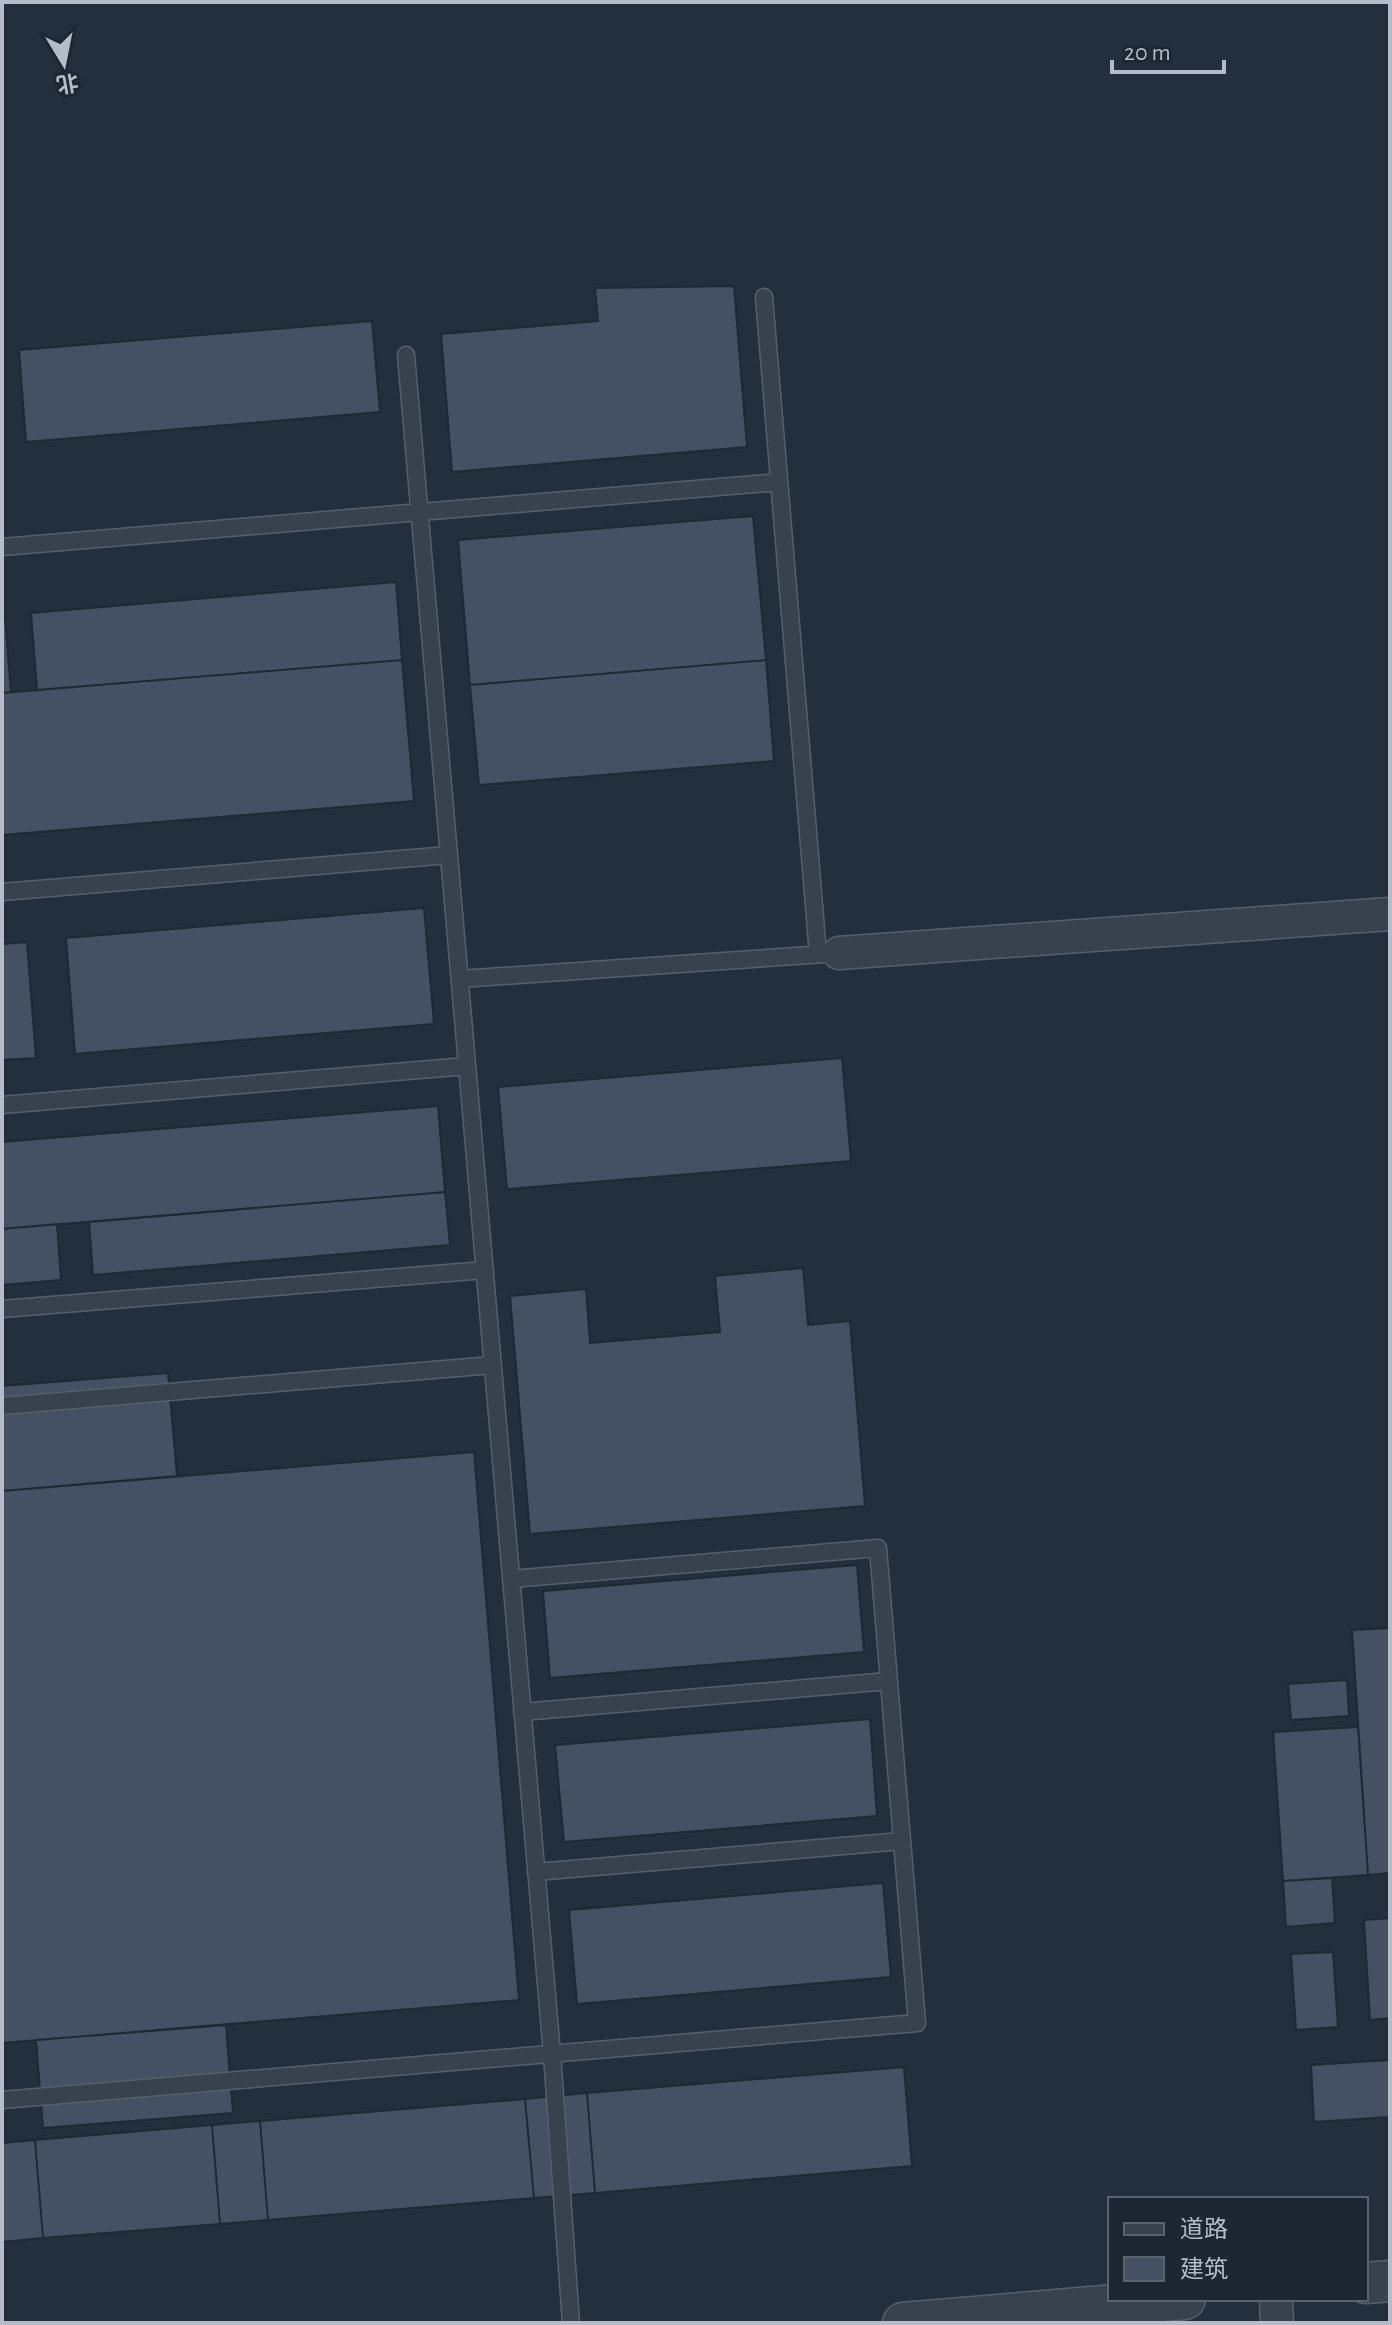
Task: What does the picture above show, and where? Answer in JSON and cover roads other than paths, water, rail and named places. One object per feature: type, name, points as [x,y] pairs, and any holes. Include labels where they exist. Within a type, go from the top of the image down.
[{"type":"street","points":[[828,954],[1390,914]]},
{"type":"street","points":[[1368,2283],[1390,2281]]},
{"type":"street","points":[[903,2323],[1162,2301]]},
{"type":"street","points":[[1276,2301],[1277,2323]]},
{"type":"lane","points":[[460,979],[828,954],[779,482],[764,297]]},
{"type":"lane","points":[[406,355],[552,2054],[571,2323]]},
{"type":"lane","points":[[2,547],[779,482]]},
{"type":"lane","points":[[2,892],[449,855]]},
{"type":"lane","points":[[2,1105],[467,1066]]},
{"type":"lane","points":[[2,1309],[485,1270]]},
{"type":"lane","points":[[2,1406],[493,1365]]},
{"type":"lane","points":[[2,2100],[917,2023],[878,1548],[511,1579]]},
{"type":"lane","points":[[522,1712],[889,1681]]},
{"type":"lane","points":[[536,1872],[902,1841]]}]
